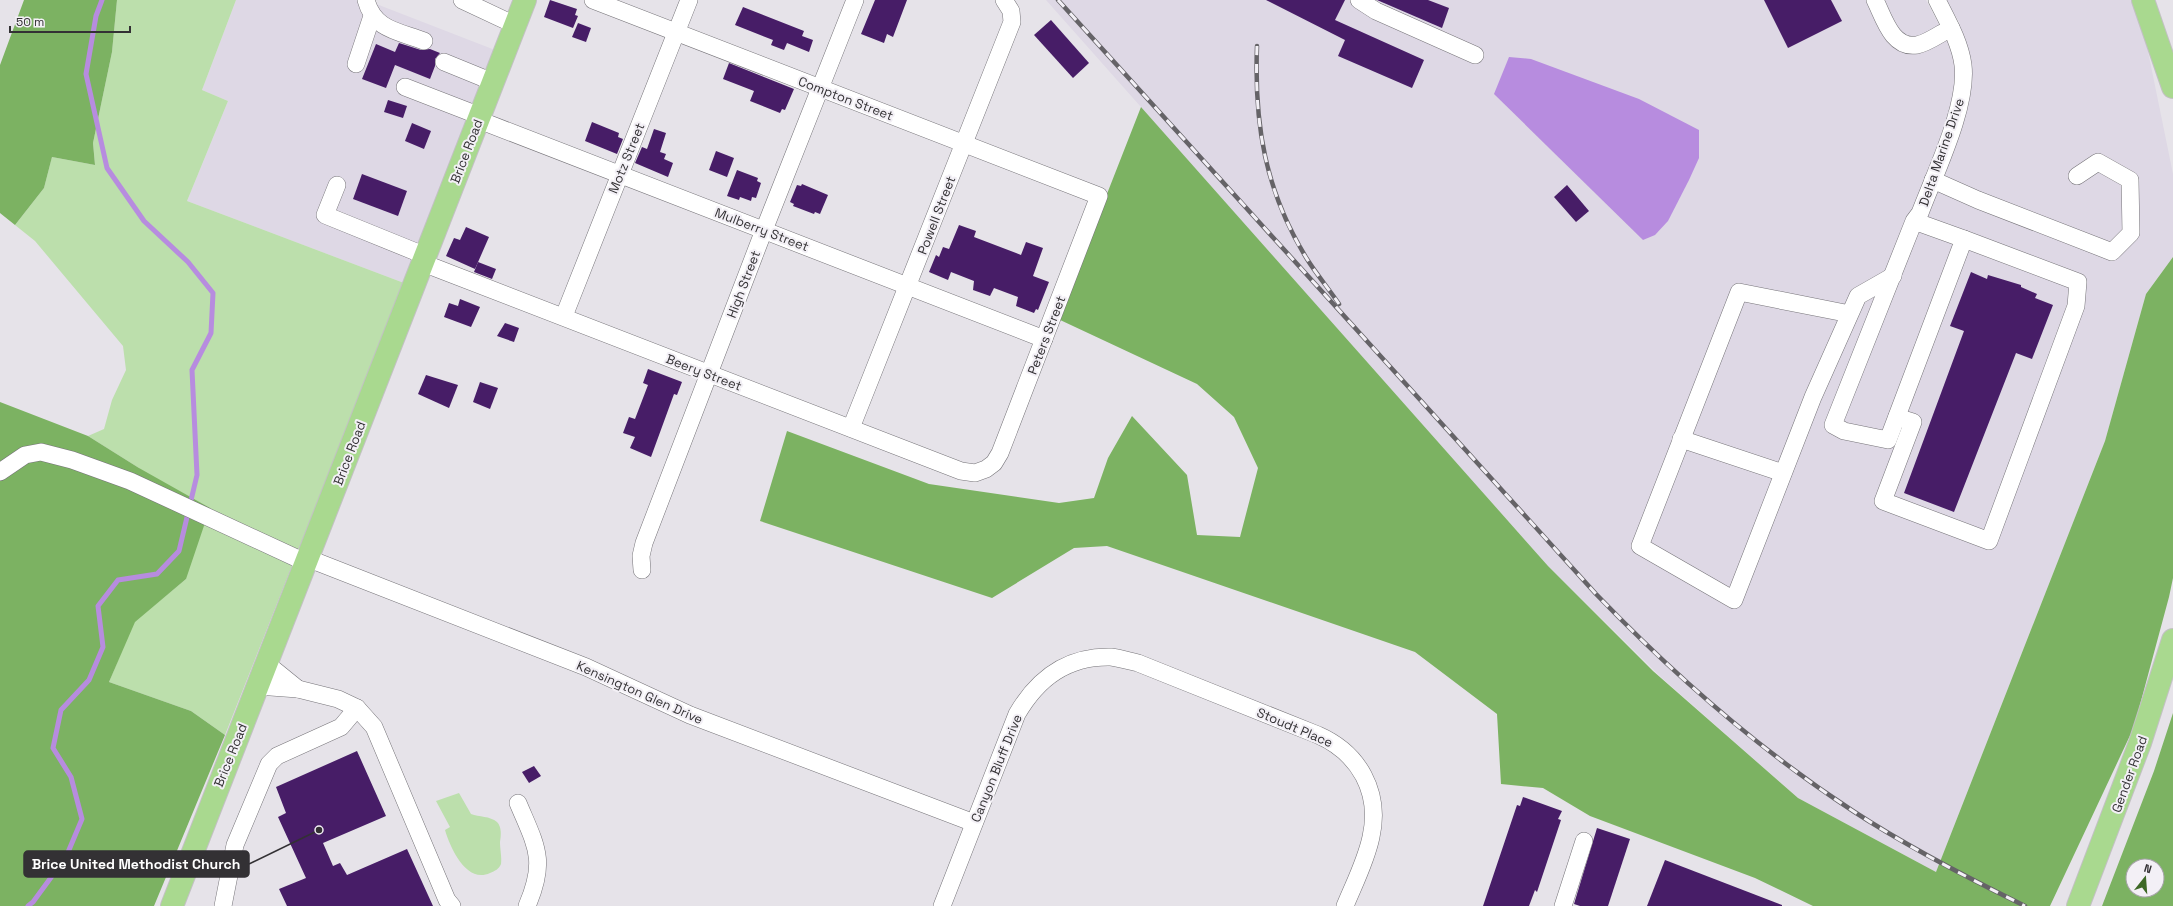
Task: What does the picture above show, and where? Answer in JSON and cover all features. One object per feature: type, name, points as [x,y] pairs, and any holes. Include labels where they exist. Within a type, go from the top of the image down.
[{"type":"main road","name":"Brice Road","points":[[172,906],[525,0]]},
{"type":"main road","points":[[2143,0],[2173,87]]},
{"type":"main road","name":"Gender Road","points":[[2078,906],[2140,743],[2173,640]]},
{"type":"street","points":[[366,0],[372,16],[378,24],[424,41]]},
{"type":"street","points":[[462,0],[515,25]]},
{"type":"street","name":"Compton Street","points":[[592,0],[1099,196]]},
{"type":"street","name":"Motz Street","points":[[564,316],[689,0]]},
{"type":"street","name":"High Street","points":[[642,570],[641,556],[644,543],[819,88],[855,0]]},
{"type":"street","points":[[1359,0],[1376,11],[1475,55]]},
{"type":"street","points":[[1874,0],[1895,39],[1903,44],[1918,45],[1951,28]]},
{"type":"street","name":"Delta Marine Drive","points":[[1897,417],[1888,440],[1844,431],[1834,425],[1960,106],[1963,85],[1963,65],[1951,28],[1937,0]]},
{"type":"street","name":"Powell Street","points":[[851,428],[1012,22],[1011,11],[1005,1]]},
{"type":"street","points":[[356,64],[372,16]]},
{"type":"street","points":[[444,62],[493,82]]},
{"type":"street","name":"Mulberry Street","points":[[405,87],[620,175],[1044,339]]},
{"type":"street","points":[[1932,180],[1978,200],[2112,252],[2131,233],[2130,180],[2098,162],[2077,176]]},
{"type":"street","name":"Beery Street","points":[[337,185],[325,215],[424,260],[708,374],[962,471],[974,473],[986,469]]},
{"type":"street","name":"Peters Street","points":[[986,469],[994,463],[1000,453],[1099,196]]},
{"type":"street","points":[[1917,217],[1964,239],[2078,282],[2076,306],[1989,541],[1883,501],[1913,422],[1897,417],[1964,239]]},
{"type":"street","points":[[1850,314],[1739,292],[1640,546],[1734,600],[1813,397],[1850,314],[1858,296],[1893,276]]},
{"type":"street","points":[[1681,439],[1783,473]]},
{"type":"street","name":"Kensington Glen Drive","points":[[0,472],[25,455],[41,452],[72,460],[130,482],[199,514],[306,560],[586,667],[690,715],[974,823]]},
{"type":"street","name":"Stoudt Place","points":[[1084,659],[1112,657],[1138,663],[1318,735],[1332,741],[1346,751],[1365,777],[1370,790],[1372,820],[1371,836],[1367,851],[1345,906]]},
{"type":"street","name":"Canyon Bluff Drive","points":[[942,906],[1017,714],[1028,695],[1044,679],[1062,667],[1084,659]]},
{"type":"street","points":[[266,664],[298,689]]},
{"type":"street","points":[[257,686],[298,689],[338,699],[357,708],[374,728],[447,900],[452,906]]},
{"type":"street","points":[[223,906],[236,845],[269,764],[277,756],[341,726],[357,708]]},
{"type":"street","points":[[518,803],[534,841],[539,864],[536,885],[527,906]]},
{"type":"street","points":[[1562,906],[1584,841]]},
{"type":"shaded area","points":[[236,0],[366,0],[495,50],[404,283],[187,201],[228,101],[202,90]]},
{"type":"shaded area","points":[[1046,0],[1926,0],[1945,37],[1960,23],[1945,0],[2132,0],[2141,17],[2173,174],[2173,257],[2146,294],[2105,441],[1936,872],[1798,798],[1662,678],[1548,566]]},
{"type":"shaded area","points":[[1509,57],[1531,59],[1639,99],[1699,130],[1699,158],[1668,221],[1655,235],[1643,240],[1494,94]]},
{"type":"green space","points":[[24,0],[117,0],[112,52],[93,143],[95,165],[52,157],[44,188],[15,225],[0,213],[0,65]]},
{"type":"green space","points":[[117,0],[236,0],[202,90],[228,101],[187,201],[404,283],[225,735],[191,711],[109,682],[134,622],[186,579],[139,468],[88,436],[104,429],[112,400],[126,370],[123,346],[35,241],[15,225],[44,188],[52,157],[95,165],[93,143],[112,52]]},
{"type":"green space","points":[[1141,107],[1548,566],[1653,671],[1798,798],[1936,872],[2105,441],[2146,294],[2173,257],[2173,578],[2134,727],[2050,906],[1813,906],[1755,878],[1590,816],[1543,788],[1501,784],[1497,714],[1415,652],[1107,546],[1074,548],[992,598],[760,521],[787,431],[929,484],[1059,503],[1094,498],[1108,458],[1132,416],[1187,475],[1197,535],[1240,537],[1258,468],[1234,417],[1197,384],[1058,319]]},
{"type":"green space","points":[[0,402],[88,436],[139,468],[210,508],[186,579],[135,622],[109,682],[191,711],[225,735],[154,906],[0,906]]},
{"type":"green space","points":[[2173,713],[2173,906],[2102,906],[2154,771]]},
{"type":"green space","points":[[459,793],[471,814],[494,820],[500,826],[501,864],[497,870],[481,875],[474,873],[460,862],[455,854],[445,830],[450,827],[436,801]]},
{"type":"building","points":[[550,0],[577,9],[575,15],[578,16],[573,28],[544,17]]},
{"type":"building","points":[[875,0],[907,0],[893,37],[887,34],[884,43],[861,34]]},
{"type":"building","points":[[1266,0],[1345,0],[1335,20],[1424,60],[1412,88],[1338,56],[1345,40]]},
{"type":"building","points":[[1377,0],[1428,0],[1449,8],[1442,28]]},
{"type":"building","points":[[1764,0],[1831,0],[1842,21],[1788,48]]},
{"type":"building","points":[[743,7],[804,31],[802,36],[813,40],[809,52],[787,43],[784,50],[771,45],[773,40],[735,25]]},
{"type":"building","points":[[1051,20],[1089,63],[1073,78],[1034,35]]},
{"type":"building","points":[[578,23],[591,28],[586,42],[572,37]]},
{"type":"building","points":[[399,43],[421,50],[430,49],[440,53],[435,59],[435,66],[430,79],[395,65],[386,88],[362,79],[376,44],[395,52]]},
{"type":"building","points":[[729,63],[794,89],[785,110],[782,109],[780,113],[750,101],[754,91],[723,79]]},
{"type":"building","points":[[388,100],[407,106],[403,118],[384,112]]},
{"type":"building","points":[[592,122],[619,133],[618,137],[623,139],[617,154],[585,141]]},
{"type":"building","points":[[412,123],[431,131],[424,149],[405,141]]},
{"type":"building","points":[[654,129],[666,133],[660,152],[666,154],[664,159],[673,163],[668,177],[635,163],[642,147],[647,149]]},
{"type":"building","points":[[716,151],[734,158],[727,177],[709,170]]},
{"type":"building","points":[[737,170],[758,178],[757,181],[761,183],[756,198],[752,197],[751,201],[740,197],[739,200],[727,196]]},
{"type":"building","points":[[362,174],[407,191],[398,216],[353,199]]},
{"type":"building","points":[[802,184],[828,195],[820,214],[815,212],[814,214],[793,206],[794,204],[790,202],[797,185],[801,186]]},
{"type":"building","points":[[1567,185],[1589,211],[1576,222],[1554,197]]},
{"type":"building","points":[[959,225],[976,231],[974,237],[1021,255],[1026,242],[1043,248],[1033,276],[1049,282],[1038,310],[1036,309],[1034,313],[1016,306],[1018,297],[994,288],[990,296],[973,290],[974,281],[951,272],[948,280],[929,272],[936,255],[939,257],[943,247],[949,249]]},
{"type":"building","points":[[466,227],[489,237],[475,269],[446,256],[454,238],[460,240]]},
{"type":"building","points":[[478,262],[496,269],[492,279],[474,272]]},
{"type":"building","points":[[1971,272],[1987,279],[1988,275],[2021,285],[2021,287],[2037,294],[2035,298],[2053,305],[2032,359],[2016,353],[1954,512],[1904,493],[1964,331],[1950,326]]},
{"type":"building","points":[[460,299],[480,307],[471,327],[444,317],[449,303],[458,306]]},
{"type":"building","points":[[505,323],[519,328],[514,342],[497,336]]},
{"type":"building","points":[[648,369],[682,382],[677,395],[674,394],[651,457],[630,448],[635,437],[623,433],[629,417],[635,419],[648,385],[643,383]]},
{"type":"building","points":[[426,375],[458,385],[449,408],[418,394]]},
{"type":"building","points":[[480,382],[498,388],[490,409],[473,402]]},
{"type":"building","points":[[357,751],[386,816],[323,843],[333,866],[340,863],[347,875],[407,849],[433,906],[287,906],[279,889],[306,878],[278,817],[286,813],[276,787]]},
{"type":"building","points":[[534,766],[541,776],[529,783],[522,772]]},
{"type":"building","points":[[1523,797],[1562,811],[1558,819],[1561,820],[1537,892],[1535,890],[1529,906],[1483,906],[1517,805],[1520,806]]},
{"type":"building","points":[[1597,828],[1630,839],[1608,906],[1580,906],[1574,904]]},
{"type":"building","points":[[1665,860],[1782,905],[1782,906],[1647,906]]},
{"type":"waterway","points":[[28,906],[33,902],[66,857],[82,819],[71,777],[53,748],[61,710],[89,680],[103,647],[98,606],[118,580],[157,574],[179,551],[197,475],[192,370],[211,333],[213,293],[188,262],[144,221],[107,168],[86,74],[96,16],[102,0]]},
{"type":"railway","points":[[1058,0],[1596,594],[1656,653],[1718,710],[1784,762],[1853,811],[1959,873],[2025,906]]},
{"type":"railway","points":[[1257,46],[1260,130],[1272,182],[1281,208],[1293,234],[1307,259],[1339,304]]},
{"type":"place","name":"Brice United Methodist Church","points":[[319,830]]}]
